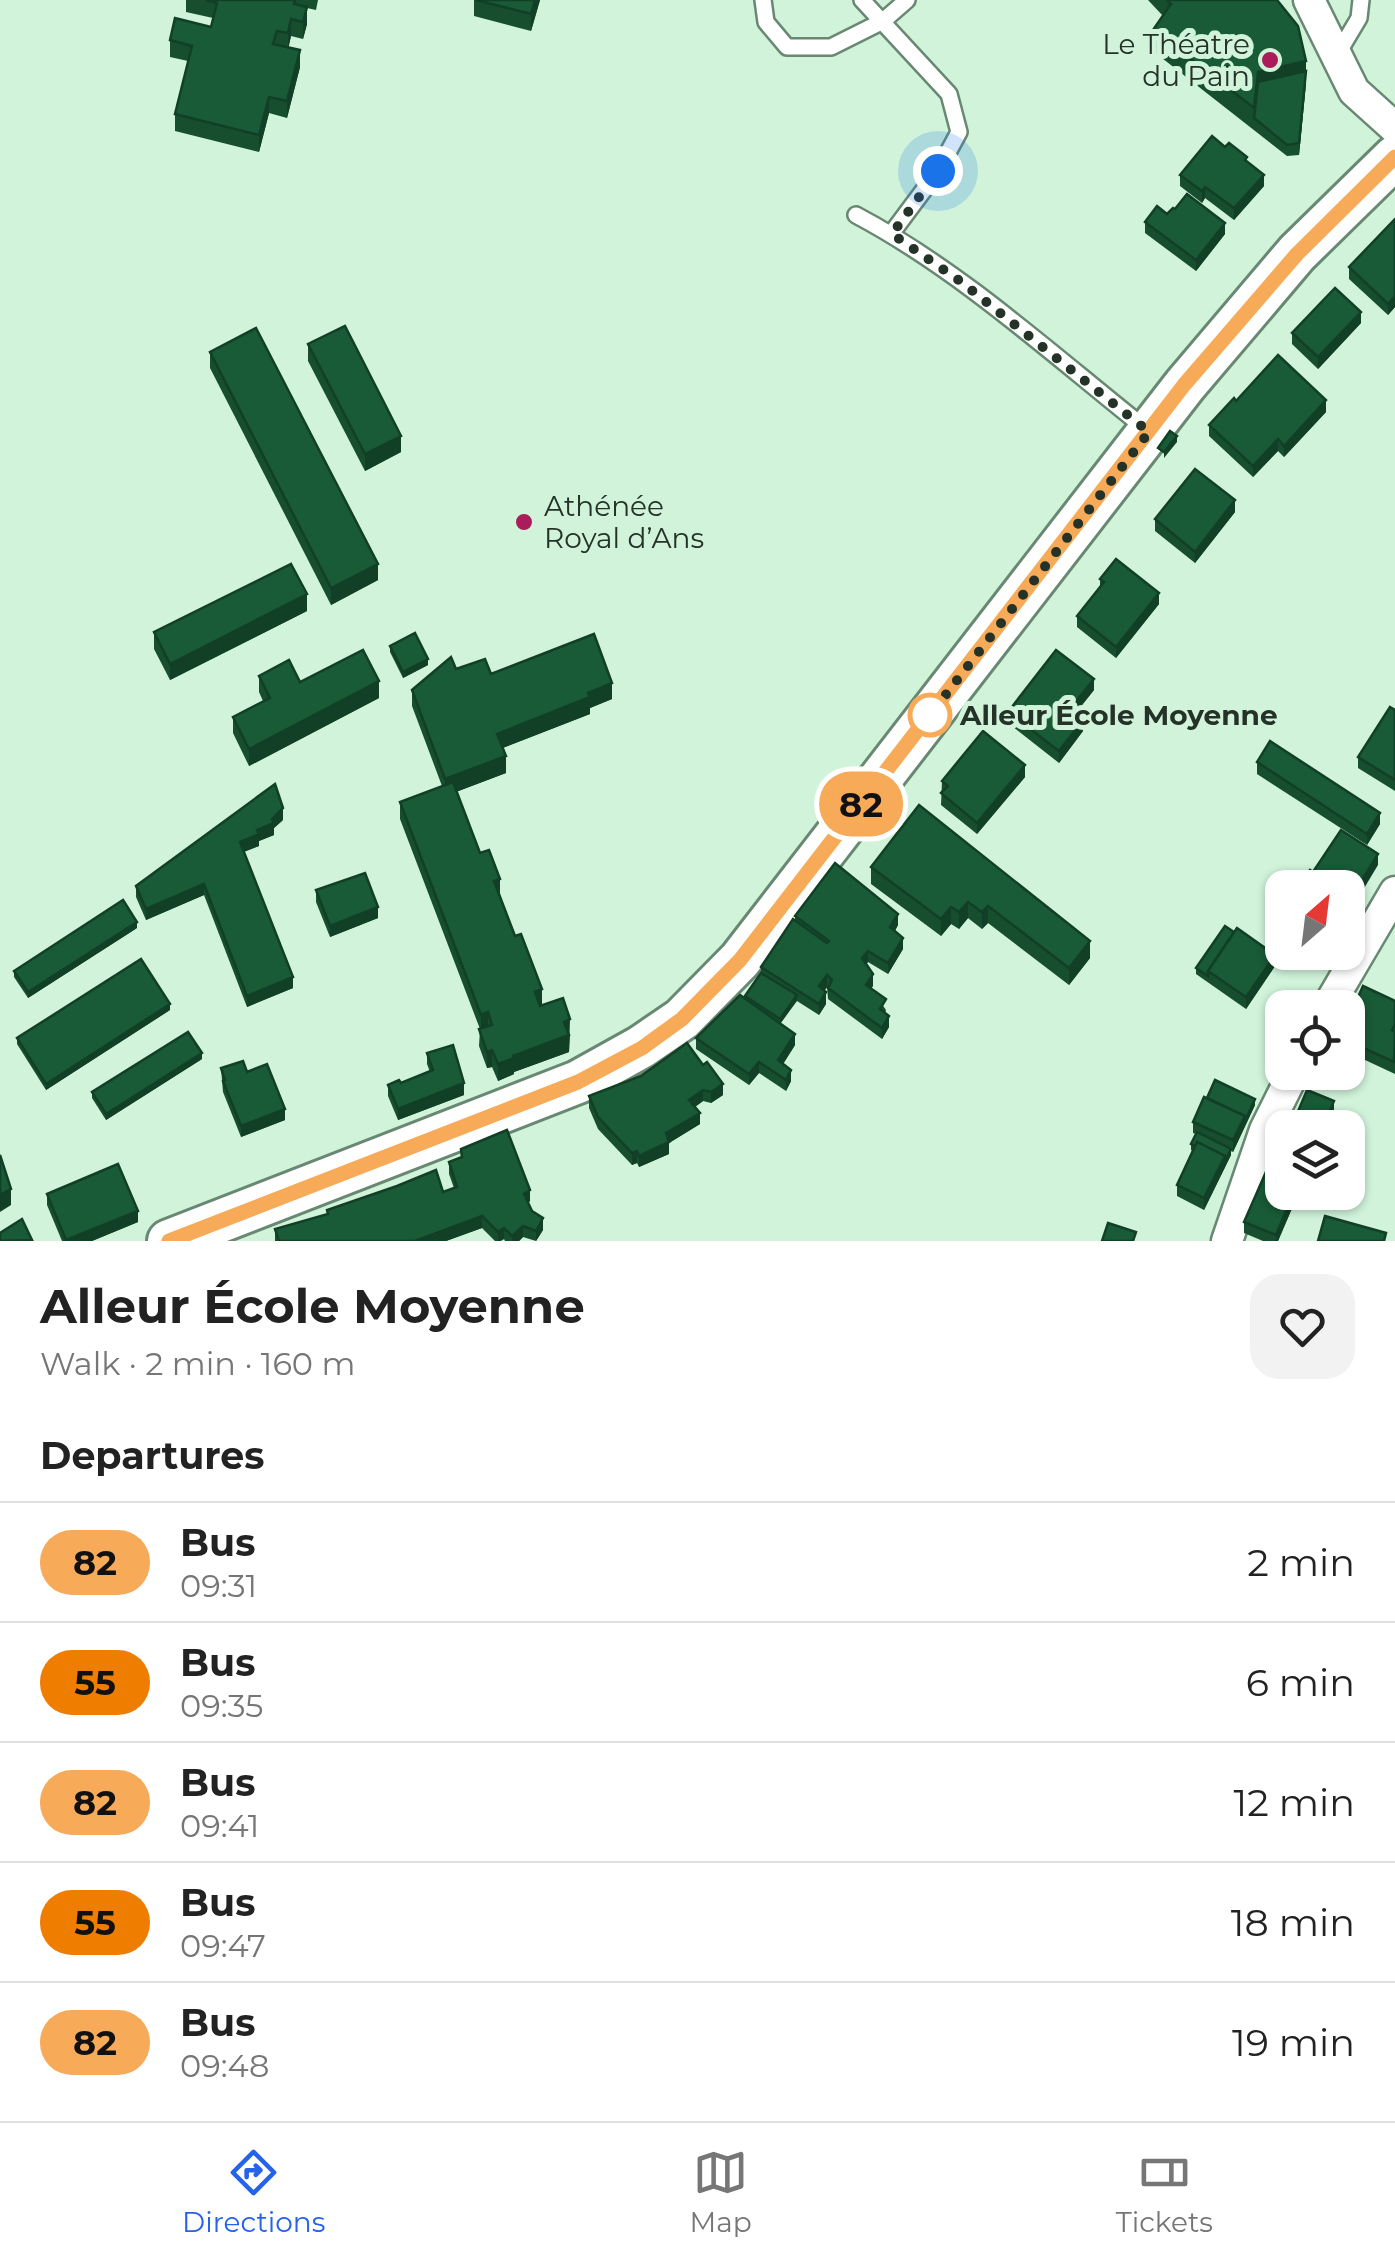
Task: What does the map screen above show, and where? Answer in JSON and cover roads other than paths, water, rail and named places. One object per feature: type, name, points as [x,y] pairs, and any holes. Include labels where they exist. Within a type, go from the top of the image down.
[{"type":"street","points":[[1310,0],[1354,91],[1395,128]]},
{"type":"street","points":[[169,1241],[578,1082],[642,1048],[682,1019],[740,960],[1184,385],[1297,254],[1395,158]]},
{"type":"street","points":[[1338,990],[1395,892]]},
{"type":"street","points":[[1227,1241],[1265,1130],[1285,1090]]},
{"type":"lane","points":[[763,0],[766,22],[787,46],[831,47],[883,21],[907,0]]},
{"type":"lane","points":[[862,0],[949,94],[959,132],[938,171],[892,234]]},
{"type":"lane","points":[[1337,56],[1359,18],[1361,0]]},
{"type":"lane","points":[[856,215],[892,234],[960,281],[1149,432]]},
{"type":"place","name":"Le Théatre du Pain","points":[[1270,60]]},
{"type":"place","name":"Athénée Royal d’Ans","points":[[524,522]]},
{"type":"place","name":"Alleur École Moyenne","points":[[930,715]]}]
